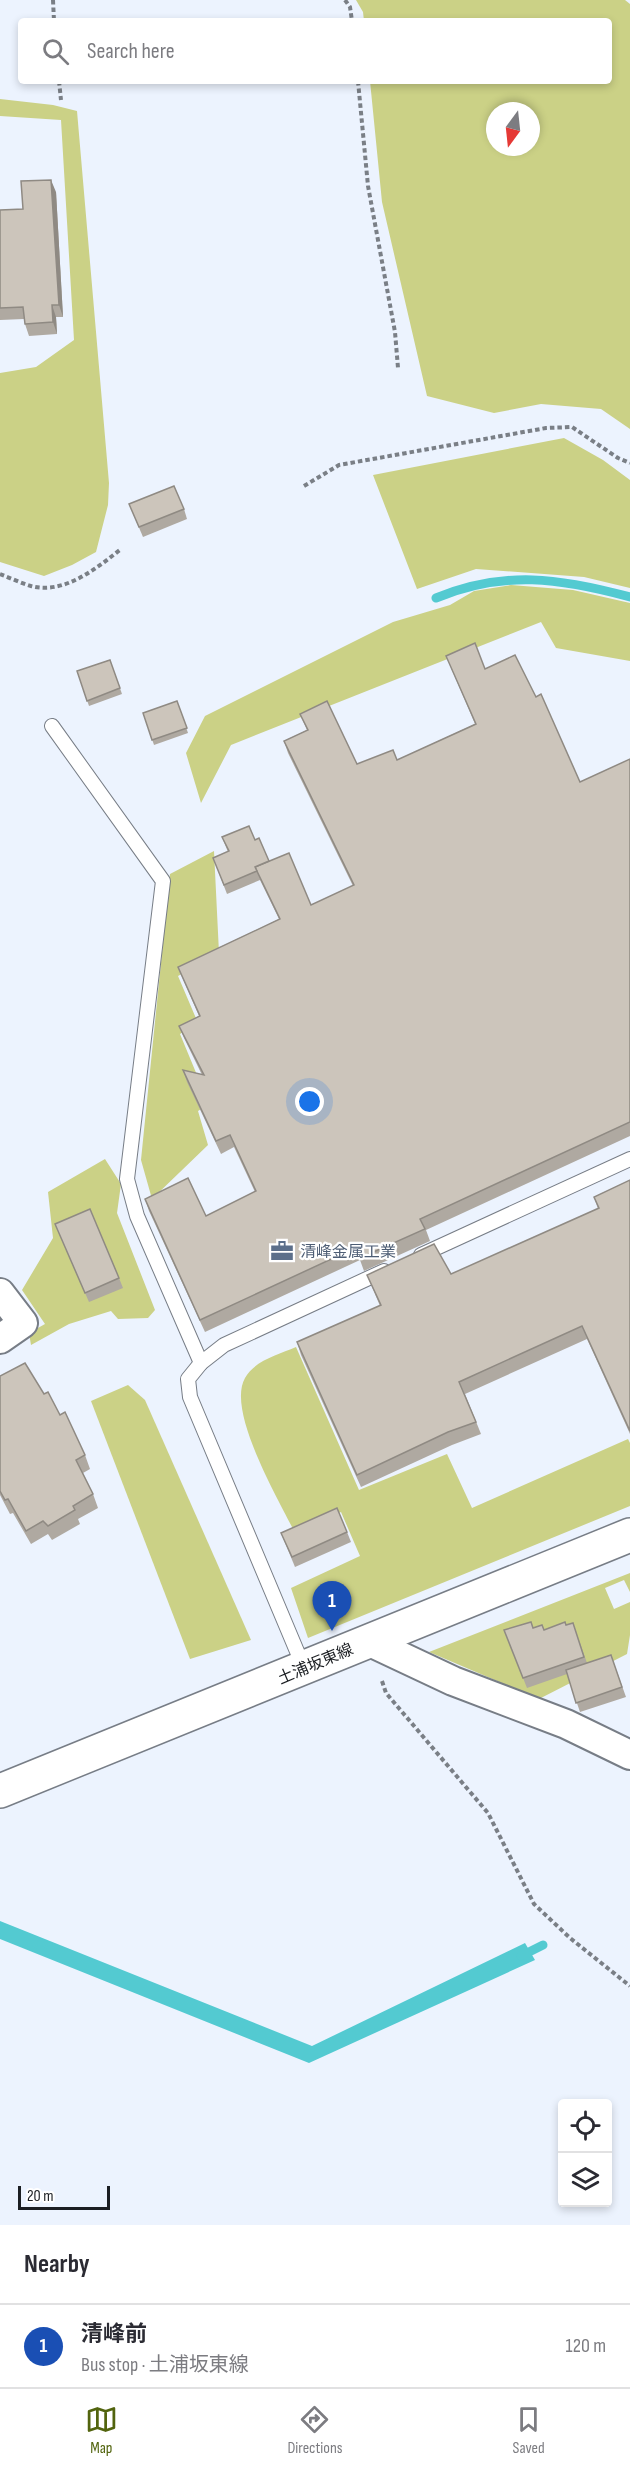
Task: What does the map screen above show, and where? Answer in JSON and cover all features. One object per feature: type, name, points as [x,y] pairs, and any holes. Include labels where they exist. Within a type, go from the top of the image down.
[{"type":"main road","name":"土浦坂東線","points":[[0,1791],[199,1713],[368,1641],[630,1535]]},
{"type":"street","points":[[0,1293],[23,1323],[0,1339]]},
{"type":"street","points":[[368,1641],[453,1681],[566,1724],[630,1755]]},
{"type":"lane","points":[[52,726],[163,881],[127,1179],[137,1216],[201,1364]]},
{"type":"lane","points":[[304,1668],[190,1397],[188,1379],[201,1364],[224,1345],[630,1159]]},
{"type":"path","points":[[52,0],[54,18]]},
{"type":"path","points":[[345,0],[350,7],[352,18]]},
{"type":"path","points":[[59,84],[61,100]]},
{"type":"path","points":[[358,84],[368,186],[395,332],[398,368]]},
{"type":"path","points":[[304,486],[339,465],[546,428],[572,427],[618,458],[630,463]]},
{"type":"path","points":[[0,574],[33,587],[56,586],[91,573],[121,549]]},
{"type":"path","points":[[368,1641],[386,1693],[488,1813],[534,1904],[570,1938],[630,1986]]},
{"type":"green space","points":[[356,0],[625,0],[630,4],[630,429],[601,409],[541,404],[494,413],[427,396],[382,202],[370,84],[612,84],[612,18],[364,18]]},
{"type":"green space","points":[[0,99],[53,105],[77,111],[109,483],[108,505],[96,552],[44,576],[0,562],[0,373],[36,367],[74,340],[61,120],[0,116]]},
{"type":"green space","points":[[564,438],[603,460],[630,480],[630,588],[584,577],[476,569],[417,589],[373,475]]},
{"type":"green space","points":[[511,585],[573,590],[630,603],[630,661],[556,648],[541,622],[231,745],[201,803],[186,753],[205,716],[393,622],[450,605],[474,591]]},
{"type":"green space","points":[[214,851],[219,953],[178,976],[198,1023],[180,1034],[209,1104],[198,1111],[208,1145],[152,1199],[141,1160],[170,874]]},
{"type":"green space","points":[[105,1159],[121,1184],[117,1213],[155,1310],[148,1318],[118,1319],[111,1311],[69,1324],[31,1345],[29,1333],[45,1324],[22,1290],[53,1238],[48,1192]]},
{"type":"green space","points":[[296,1347],[359,1490],[447,1454],[472,1508],[628,1439],[630,1443],[630,1506],[308,1638],[291,1588],[360,1556],[341,1512],[295,1533],[267,1478],[248,1433],[241,1393],[249,1372],[268,1359]]},
{"type":"green space","points":[[128,1385],[145,1400],[251,1640],[190,1659],[91,1401]]},
{"type":"green space","points":[[630,1573],[630,1592],[624,1580],[605,1588],[614,1609],[630,1602],[630,1635],[627,1654],[539,1699],[429,1652]]},
{"type":"water","points":[[0,1921],[312,2046],[525,1943],[535,1960],[309,2063],[0,1939]]},
{"type":"building","points":[[51,180],[59,305],[52,305],[53,322],[25,324],[23,307],[0,308],[0,210],[23,209],[21,181]]},
{"type":"building","points":[[174,486],[184,509],[139,527],[129,504]]},
{"type":"building","points":[[475,643],[485,669],[515,655],[536,697],[541,694],[580,782],[630,759],[630,1122],[420,1219],[425,1229],[360,1258],[355,1248],[200,1320],[145,1199],[188,1178],[206,1216],[256,1191],[230,1135],[216,1141],[183,1070],[204,1075],[179,1026],[200,1016],[178,967],[280,919],[255,867],[289,853],[311,905],[354,885],[284,741],[308,730],[300,714],[327,701],[357,764],[393,750],[397,760],[476,724],[446,656]]},
{"type":"building","points":[[110,660],[120,688],[87,701],[77,671]]},
{"type":"building","points":[[177,701],[187,728],[152,740],[143,713]]},
{"type":"building","points":[[249,826],[255,840],[259,838],[269,861],[255,867],[257,871],[224,885],[213,858],[229,851],[222,837]]},
{"type":"building","points":[[630,1180],[630,1431],[582,1326],[459,1382],[476,1422],[448,1432],[357,1475],[297,1342],[381,1305],[367,1275],[434,1244],[451,1274],[599,1208],[594,1197]]},
{"type":"building","points":[[90,1209],[119,1278],[85,1293],[55,1224]]},
{"type":"building","points":[[25,1363],[44,1394],[48,1392],[60,1415],[65,1412],[85,1455],[76,1460],[93,1494],[73,1506],[75,1510],[48,1526],[43,1521],[26,1531],[8,1499],[5,1500],[0,1491],[0,1376]]},
{"type":"building","points":[[337,1508],[347,1532],[292,1557],[281,1533]]},
{"type":"building","points":[[531,1622],[533,1628],[542,1625],[544,1630],[565,1622],[566,1625],[573,1623],[584,1657],[523,1678],[504,1630]]},
{"type":"building","points":[[611,1655],[622,1687],[576,1703],[566,1670]]},
{"type":"waterway","points":[[436,598],[485,583],[509,580],[580,585],[630,597]]},
{"type":"waterway","points":[[521,1956],[543,1945]]},
{"type":"place","name":"清峰金属工業","points":[[282,1251]]},
{"type":"place","name":"清峰前","points":[[332,1631]]}]
